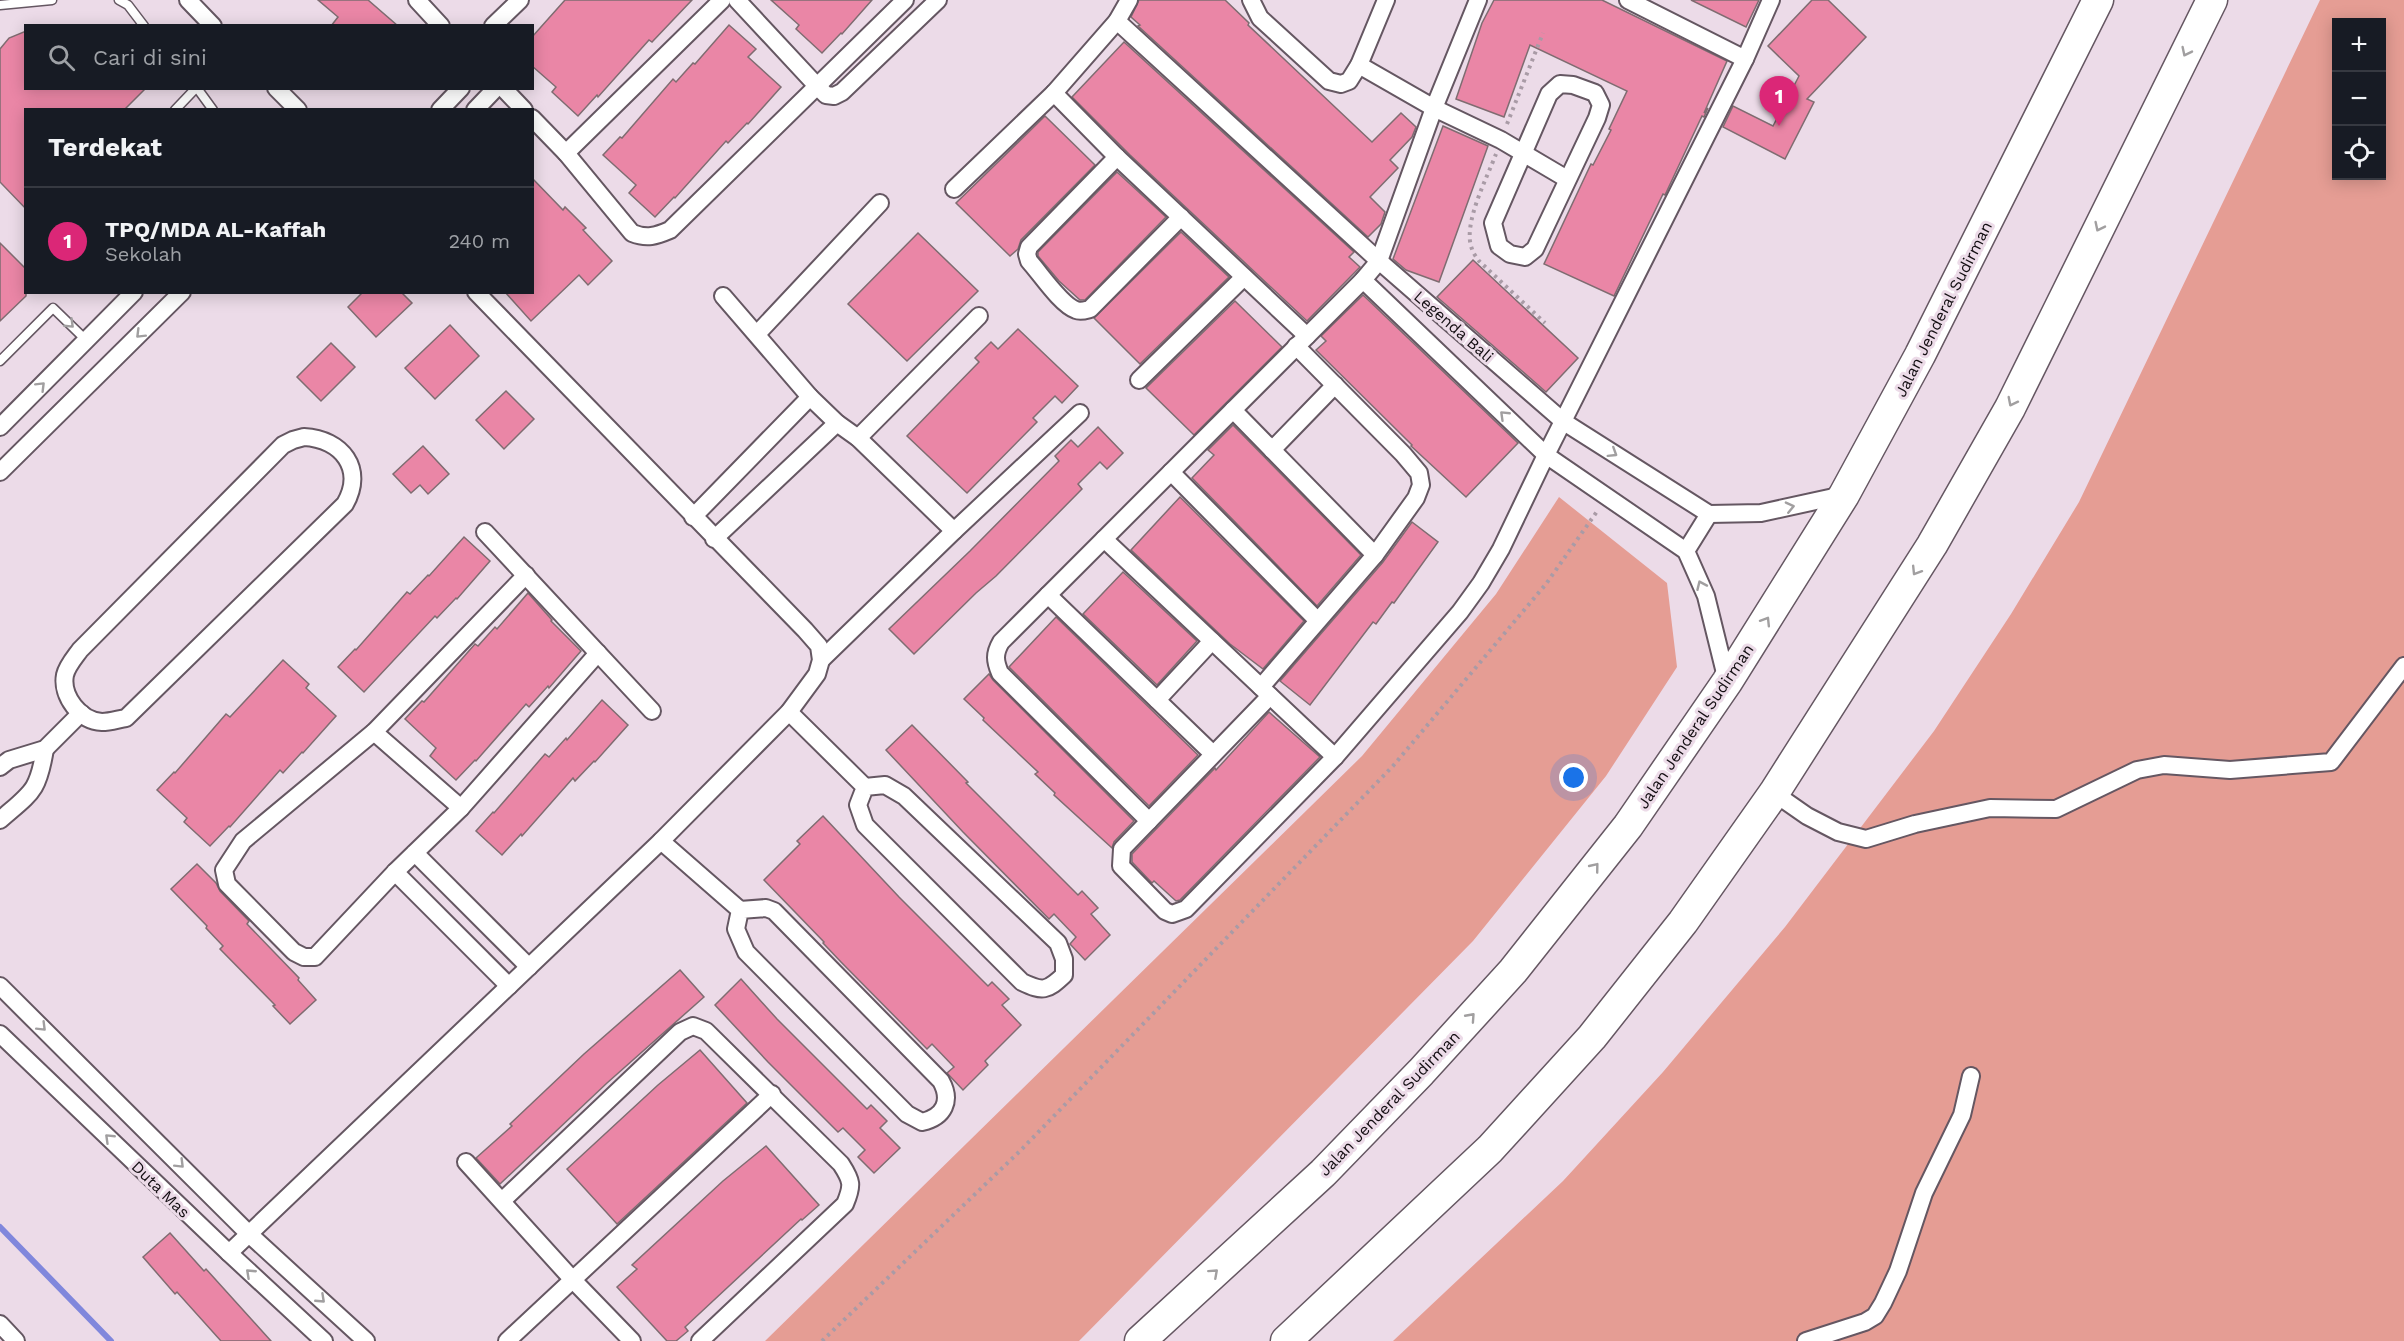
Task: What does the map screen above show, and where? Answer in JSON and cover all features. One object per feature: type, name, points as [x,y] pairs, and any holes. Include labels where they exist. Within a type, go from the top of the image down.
[{"type":"highway","name":"Jalan Jenderal Sudirman","points":[[1140,1341],[1323,1173],[1421,1072],[1513,971],[1628,826],[1727,682],[1844,495],[1920,355],[2098,0]]},
{"type":"highway","points":[[1286,1341],[1490,1149],[1592,1037],[1683,922],[1774,793],[1932,545],[2010,408],[2212,0]]},
{"type":"highway","points":[[1172,1341],[1183,1301]]},
{"type":"street","points":[[188,0],[211,24]]},
{"type":"street","points":[[417,0],[439,24]]},
{"type":"street","points":[[495,24],[520,0]]},
{"type":"street","points":[[566,153],[722,0]]},
{"type":"street","points":[[737,0],[826,95],[838,95],[938,0]]},
{"type":"street","points":[[534,120],[566,153],[632,233],[643,238],[653,237],[670,230],[905,0]]},
{"type":"street","points":[[954,189],[1054,93],[1118,21],[1129,0]]},
{"type":"street","points":[[1251,0],[1260,18],[1329,81],[1341,84],[1349,81],[1359,65],[1386,0]]},
{"type":"street","points":[[1149,821],[1000,673],[995,661],[996,651],[1001,642],[1363,280],[1379,261],[1434,108],[1478,0]]},
{"type":"street","points":[[1628,0],[1745,59]]},
{"type":"street","points":[[1054,93],[1244,277],[1302,341],[1335,385],[1403,454],[1419,473],[1421,485],[1416,498],[1375,555],[1317,620],[1266,691],[1213,754],[1122,849],[1121,866],[1165,911],[1172,914],[1186,909],[1335,757],[1460,612],[1481,583],[1501,549],[1745,59],[1771,0]]},
{"type":"street","name":"Legenda Bali","points":[[1118,21],[1379,261],[1564,422],[1709,514]]},
{"type":"street","points":[[1359,65],[1434,108],[1501,140],[1568,179]]},
{"type":"street","points":[[1560,84],[1573,85],[1595,93],[1601,105],[1568,179],[1535,249],[1524,257],[1510,254],[1499,246],[1492,223],[1549,94],[1560,84]]},
{"type":"street","points":[[278,90],[296,108]]},
{"type":"street","points":[[442,108],[458,90]]},
{"type":"street","points":[[477,108],[494,90]]},
{"type":"street","points":[[506,90],[522,108]]},
{"type":"street","points":[[1117,156],[1029,247],[1027,254],[1029,261],[1067,304],[1075,310],[1090,309],[1181,217]]},
{"type":"street","points":[[757,334],[880,203]]},
{"type":"street","points":[[1139,380],[1244,277]]},
{"type":"street","name":"Legenda Bali","points":[[1363,280],[1546,455],[1686,551]]},
{"type":"street","points":[[0,427],[133,294]]},
{"type":"street","points":[[0,472],[180,294]]},
{"type":"street","points":[[229,1253],[661,841],[789,712],[817,674],[821,660],[819,646],[805,630],[478,294]]},
{"type":"street","points":[[723,296],[810,397],[837,423],[858,438],[954,531]]},
{"type":"street","points":[[858,438],[979,316]]},
{"type":"street","points":[[1272,450],[1335,385]]},
{"type":"street","points":[[693,517],[810,397]]},
{"type":"street","points":[[1233,410],[1375,555]]},
{"type":"street","points":[[821,660],[1080,413]]},
{"type":"street","points":[[714,539],[837,423]]},
{"type":"street","points":[[304,437],[327,441],[335,445],[348,460],[354,483],[345,504],[126,718],[103,722],[90,719],[81,713],[68,698],[64,687],[66,672],[80,650],[283,445],[304,437]]},
{"type":"street","points":[[1171,472],[1317,620]]},
{"type":"street","points":[[1727,682],[1706,596],[1686,551],[1709,514],[1761,513],[1844,495]]},
{"type":"street","points":[[485,532],[652,711]]},
{"type":"street","points":[[1104,539],[1335,757]]},
{"type":"street","points":[[526,575],[374,732],[243,841],[229,859],[224,870],[227,884],[294,952],[304,957],[315,957],[395,872],[461,808],[598,653]]},
{"type":"street","points":[[1048,595],[1213,754]]},
{"type":"street","points":[[1157,700],[1212,641]]},
{"type":"street","points":[[1774,793],[1807,816],[1838,832],[1866,839],[1915,824],[1990,808],[2056,809],[2137,770],[2164,765],[2230,770],[2331,762],[2404,666]]},
{"type":"street","points":[[789,712],[865,787]]},
{"type":"street","points":[[0,767],[9,760],[45,748],[81,713]]},
{"type":"street","points":[[374,732],[461,808]]},
{"type":"street","points":[[0,820],[32,791],[40,775],[45,748]]},
{"type":"street","points":[[885,785],[904,796],[1058,943],[1064,959],[1064,975],[1050,988],[1037,989],[1022,982],[865,825],[858,806],[865,787],[885,785]]},
{"type":"street","points":[[661,841],[740,910],[766,908],[774,911],[941,1081],[947,1092],[948,1099],[945,1106],[930,1120],[922,1122],[907,1114],[746,952],[736,929],[740,910]]},
{"type":"street","points":[[415,853],[529,967]]},
{"type":"street","points":[[395,872],[509,986]]},
{"type":"street","points":[[0,986],[249,1234],[366,1341]]},
{"type":"street","points":[[503,1200],[680,1032],[693,1026],[706,1031],[841,1164],[851,1179],[850,1191],[845,1204],[700,1341]]},
{"type":"street","name":"Duta Mas","points":[[0,1034],[324,1341]]},
{"type":"street","points":[[1806,1341],[1865,1322],[1875,1316],[1898,1271],[1924,1193],[1962,1115],[1971,1076]]},
{"type":"street","points":[[507,1341],[772,1094]]},
{"type":"street","points":[[466,1162],[503,1200],[572,1279],[632,1341]]},
{"type":"street","points":[[0,1324],[16,1341]]},
{"type":"lane","points":[[0,5],[52,0]]},
{"type":"lane","points":[[119,0],[128,5],[142,24]]},
{"type":"lane","points":[[177,108],[194,90]]},
{"type":"lane","points":[[198,90],[211,108]]},
{"type":"lane","points":[[0,361],[54,308],[87,340]]},
{"type":"path","points":[[1471,222],[1469,237],[1472,250],[1479,261],[1545,323]]},
{"type":"path","points":[[822,1341],[1020,1151],[1393,765],[1546,584],[1608,496]]},
{"type":"shaded area","points":[[2320,0],[2404,0],[2404,1341],[1393,1341],[1563,1181],[1663,1072],[1785,927],[1934,731],[2011,614],[2079,502]]},
{"type":"shaded area","points":[[1559,497],[1667,583],[1677,667],[1606,776],[1473,941],[1079,1341],[765,1341],[1362,756],[1496,594]]},
{"type":"building","points":[[318,0],[368,0],[396,24],[333,24],[338,17]]},
{"type":"building","points":[[565,0],[692,0],[652,42],[649,40],[578,116],[552,92],[556,87],[534,68],[534,35]]},
{"type":"building","points":[[771,0],[872,0],[822,53],[796,29],[799,25]]},
{"type":"building","points":[[1139,0],[1225,0],[1249,23],[1248,25],[1372,142],[1401,113],[1416,127],[1412,137],[1390,160],[1398,168],[1370,197],[1385,212],[1381,224],[1368,237],[1138,26],[1140,25],[1131,17]]},
{"type":"building","points":[[1494,0],[1602,0],[1727,61],[1704,117],[1702,116],[1614,296],[1544,264],[1591,164],[1593,165],[1611,130],[1609,129],[1627,91],[1530,45],[1504,117],[1456,99],[1482,23]]},
{"type":"building","points":[[1691,0],[1759,0],[1746,27]]},
{"type":"building","points":[[1812,0],[1828,0],[1866,37],[1807,99],[1814,102],[1785,159],[1723,127],[1733,106],[1773,126],[1799,76],[1768,46]]},
{"type":"building","points":[[729,25],[756,49],[748,57],[781,87],[748,124],[728,143],[726,141],[655,217],[629,193],[636,185],[603,155],[620,137],[622,138],[673,79],[676,82],[693,63],[695,64]]},
{"type":"building","points":[[24,32],[24,90],[144,90],[126,108],[24,108],[24,207],[0,182],[0,49],[9,38]]},
{"type":"building","points":[[1124,42],[1354,252],[1349,257],[1360,267],[1307,321],[1130,155],[1072,97]]},
{"type":"building","points":[[1045,116],[1095,165],[1021,240],[1018,249],[1010,256],[956,203]]},
{"type":"building","points":[[1443,126],[1488,146],[1439,282],[1406,270],[1393,259]]},
{"type":"building","points":[[1117,172],[1166,217],[1085,300],[1080,300],[1059,281],[1038,256],[1038,252]]},
{"type":"building","points":[[534,180],[563,210],[565,207],[586,228],[583,230],[612,261],[588,285],[579,275],[531,321],[507,294],[534,294]]},
{"type":"building","points":[[1181,232],[1229,277],[1140,364],[1094,318]]},
{"type":"building","points":[[918,233],[978,291],[907,361],[848,304]]},
{"type":"building","points":[[0,243],[24,267],[24,294],[26,296],[0,321]]},
{"type":"building","points":[[1473,260],[1578,358],[1546,392],[1437,297]]},
{"type":"building","points":[[361,294],[403,294],[412,303],[376,337],[348,307]]},
{"type":"building","points":[[1363,295],[1518,443],[1466,497],[1411,446],[1316,350],[1326,341],[1321,336]]},
{"type":"building","points":[[1235,301],[1282,347],[1194,435],[1146,388]]},
{"type":"building","points":[[450,325],[479,356],[435,399],[405,368]]},
{"type":"building","points":[[1018,329],[1078,386],[1062,403],[1055,396],[1033,418],[1037,422],[967,493],[907,436],[979,362],[975,358],[991,342],[998,349]]},
{"type":"building","points":[[331,343],[355,367],[321,401],[297,377]]},
{"type":"building","points":[[506,391],[534,419],[504,449],[476,420]]},
{"type":"building","points":[[1233,425],[1361,555],[1317,606],[1192,478],[1214,455],[1208,450]]},
{"type":"building","points":[[1098,427],[1123,453],[1107,469],[1100,462],[1078,484],[1082,489],[996,576],[914,654],[889,629],[1059,461],[1055,456],[1071,440],[1078,447]]},
{"type":"building","points":[[423,446],[449,474],[428,494],[420,485],[411,493],[393,474]]},
{"type":"building","points":[[1180,497],[1304,621],[1263,669],[1230,644],[1131,550]]},
{"type":"building","points":[[1412,522],[1438,542],[1394,603],[1392,602],[1376,624],[1373,622],[1310,705],[1280,681],[1383,562]]},
{"type":"building","points":[[464,537],[490,561],[457,599],[437,618],[435,616],[364,692],[338,667],[407,592],[410,594],[429,576]]},
{"type":"building","points":[[1123,572],[1197,641],[1157,685],[1083,614]]},
{"type":"building","points":[[528,593],[551,621],[581,651],[549,688],[548,686],[529,707],[526,704],[476,761],[456,780],[430,756],[436,748],[405,719],[422,701],[424,702],[475,644],[478,646],[495,627],[497,629]]},
{"type":"building","points":[[1056,617],[1198,755],[1149,806],[1009,667]]},
{"type":"building","points":[[283,660],[309,684],[306,688],[336,716],[283,773],[280,770],[230,827],[210,846],[184,822],[187,818],[157,790],[175,773],[226,714],[230,717]]},
{"type":"building","points":[[989,674],[1134,821],[1114,842],[1112,848],[1054,795],[1055,793],[1035,774],[1038,772],[964,699]]},
{"type":"building","points":[[602,700],[628,725],[595,762],[575,781],[573,778],[522,836],[521,834],[502,855],[476,831],[545,754],[549,757],[566,738],[567,740]]},
{"type":"building","points":[[1269,712],[1320,757],[1180,900],[1176,901],[1154,881],[1152,883],[1132,862],[1132,854],[1215,768],[1216,770]]},
{"type":"building","points":[[912,725],[968,782],[966,783],[1078,895],[1082,891],[1098,908],[1091,914],[1110,935],[1085,960],[1070,944],[1076,937],[1054,914],[1049,919],[886,750]]},
{"type":"building","points":[[823,816],[899,897],[988,986],[992,982],[1009,999],[1002,1005],[1021,1025],[985,1061],[988,1065],[963,1090],[947,1073],[954,1067],[932,1044],[927,1049],[764,880],[800,844],[797,841]]},
{"type":"building","points":[[197,864],[249,921],[247,924],[299,978],[298,980],[316,1000],[290,1024],[273,1006],[275,1005],[220,949],[223,946],[206,928],[207,926],[171,889]]},
{"type":"building","points":[[680,970],[704,997],[607,1083],[500,1184],[476,1158],[512,1126],[510,1124],[584,1054]]},
{"type":"building","points":[[741,979],[777,1019],[867,1109],[871,1105],[887,1121],[880,1128],[900,1148],[874,1173],[858,1157],[865,1150],[843,1128],[838,1132],[715,1005]]},
{"type":"building","points":[[700,1050],[747,1103],[617,1224],[567,1169],[658,1085]]},
{"type":"building","points":[[766,1146],[819,1205],[685,1327],[688,1331],[676,1341],[667,1341],[617,1287],[637,1269],[632,1265],[723,1181]]},
{"type":"building","points":[[170,1233],[271,1341],[221,1341],[177,1292],[175,1294],[143,1257]]},
{"type":"waterway","points":[[0,1227],[111,1341]]},
{"type":"place","name":"TPQ/MDA AL-Kaffah","points":[[1779,126]]}]
